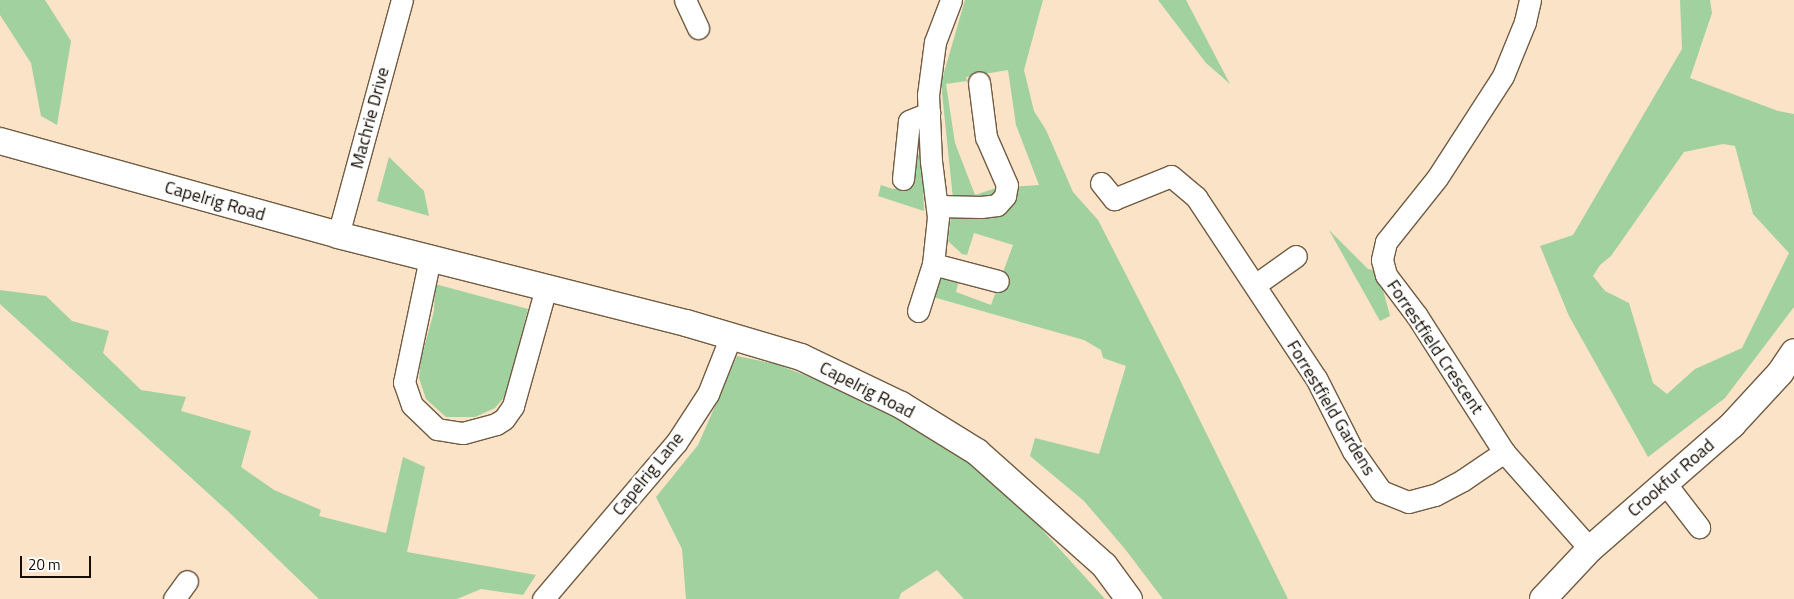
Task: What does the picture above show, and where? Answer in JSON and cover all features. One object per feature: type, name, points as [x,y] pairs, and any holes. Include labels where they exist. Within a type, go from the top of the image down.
[{"type":"street","name":"Machrie Drive","points":[[338,235],[402,0]]},
{"type":"street","points":[[685,0],[698,28]]},
{"type":"street","points":[[918,311],[933,264],[937,244],[938,206],[931,161],[928,95],[935,42],[951,0]]},
{"type":"street","name":"Forrestfield Crescent","points":[[1530,0],[1525,22],[1503,76],[1437,178],[1386,242],[1382,260],[1386,275],[1417,316],[1504,452],[1590,548]]},
{"type":"street","points":[[938,206],[981,207],[997,205],[1005,196],[1007,185],[986,136],[979,82]]},
{"type":"street","points":[[903,178],[909,121],[929,113]]},
{"type":"street","name":"Capelrig Road","points":[[0,141],[338,235],[731,336],[801,357],[901,406],[977,452],[1104,565],[1129,599]]},
{"type":"street","name":"Forrestfield Gardens","points":[[1101,183],[1114,199],[1171,176],[1196,197],[1316,378],[1353,451],[1382,491],[1408,502],[1435,495],[1463,480],[1504,452]]},
{"type":"street","points":[[1256,285],[1296,256]]},
{"type":"street","points":[[430,258],[404,382],[412,405],[437,428],[463,433],[496,424],[504,419],[513,406],[546,288]]},
{"type":"street","points":[[933,264],[998,281]]},
{"type":"street","name":"Capelrig Lane","points":[[543,599],[676,443],[708,394],[731,336]]},
{"type":"street","name":"Crookfur Road","points":[[1543,599],[1590,548],[1732,425],[1780,373],[1794,352]]},
{"type":"street","points":[[1665,483],[1699,527]]},
{"type":"street","points":[[174,599],[187,582]]},
{"type":"green space","points":[[0,0],[45,0],[71,41],[57,125],[41,116],[31,63],[0,15]]},
{"type":"green space","points":[[965,0],[1043,0],[1024,70],[1034,111],[1046,130],[1073,192],[1098,220],[1179,378],[1288,599],[1163,599],[1125,549],[1084,501],[1030,456],[1035,438],[1099,454],[1126,366],[1103,358],[1101,350],[1084,340],[933,297],[938,281],[951,273],[960,276],[956,292],[991,305],[1013,245],[974,233],[967,255],[962,254],[948,241],[953,199],[941,83]],"holes":[[[1008,70],[1016,125],[1039,185],[996,188],[975,195],[955,143],[946,84],[967,81],[966,77]]]},
{"type":"green space","points":[[1158,0],[1186,0],[1230,84],[1206,63]]},
{"type":"green space","points":[[1680,0],[1710,0],[1712,13],[1690,78],[1778,111],[1794,114],[1794,307],[1725,398],[1648,457],[1569,316],[1540,246],[1573,235],[1682,49]],"holes":[[[1723,144],[1735,146],[1753,214],[1789,253],[1742,348],[1695,369],[1667,394],[1653,383],[1629,303],[1605,291],[1593,276],[1600,265],[1611,256],[1684,152]]]},
{"type":"green space","points":[[915,153],[922,157],[924,211],[878,196],[881,185],[893,189],[913,186]]},
{"type":"green space","points":[[389,157],[424,191],[429,216],[377,201]]},
{"type":"green space","points":[[1329,230],[1368,269],[1378,271],[1390,316],[1380,321]]},
{"type":"green space","points":[[435,284],[528,309],[506,395],[495,408],[475,417],[446,417],[426,399],[419,378],[421,359],[434,311]]},
{"type":"green space","points":[[0,290],[46,296],[72,321],[109,331],[103,353],[141,390],[186,397],[181,411],[251,431],[241,467],[274,490],[321,510],[319,516],[386,533],[403,457],[425,467],[407,552],[536,575],[523,595],[481,589],[457,599],[319,599],[232,515],[0,304]]},
{"type":"green space","points":[[737,356],[776,364],[866,399],[950,445],[1026,512],[1105,599],[964,599],[937,570],[901,593],[899,599],[686,599],[682,549],[656,497],[698,445]]}]
